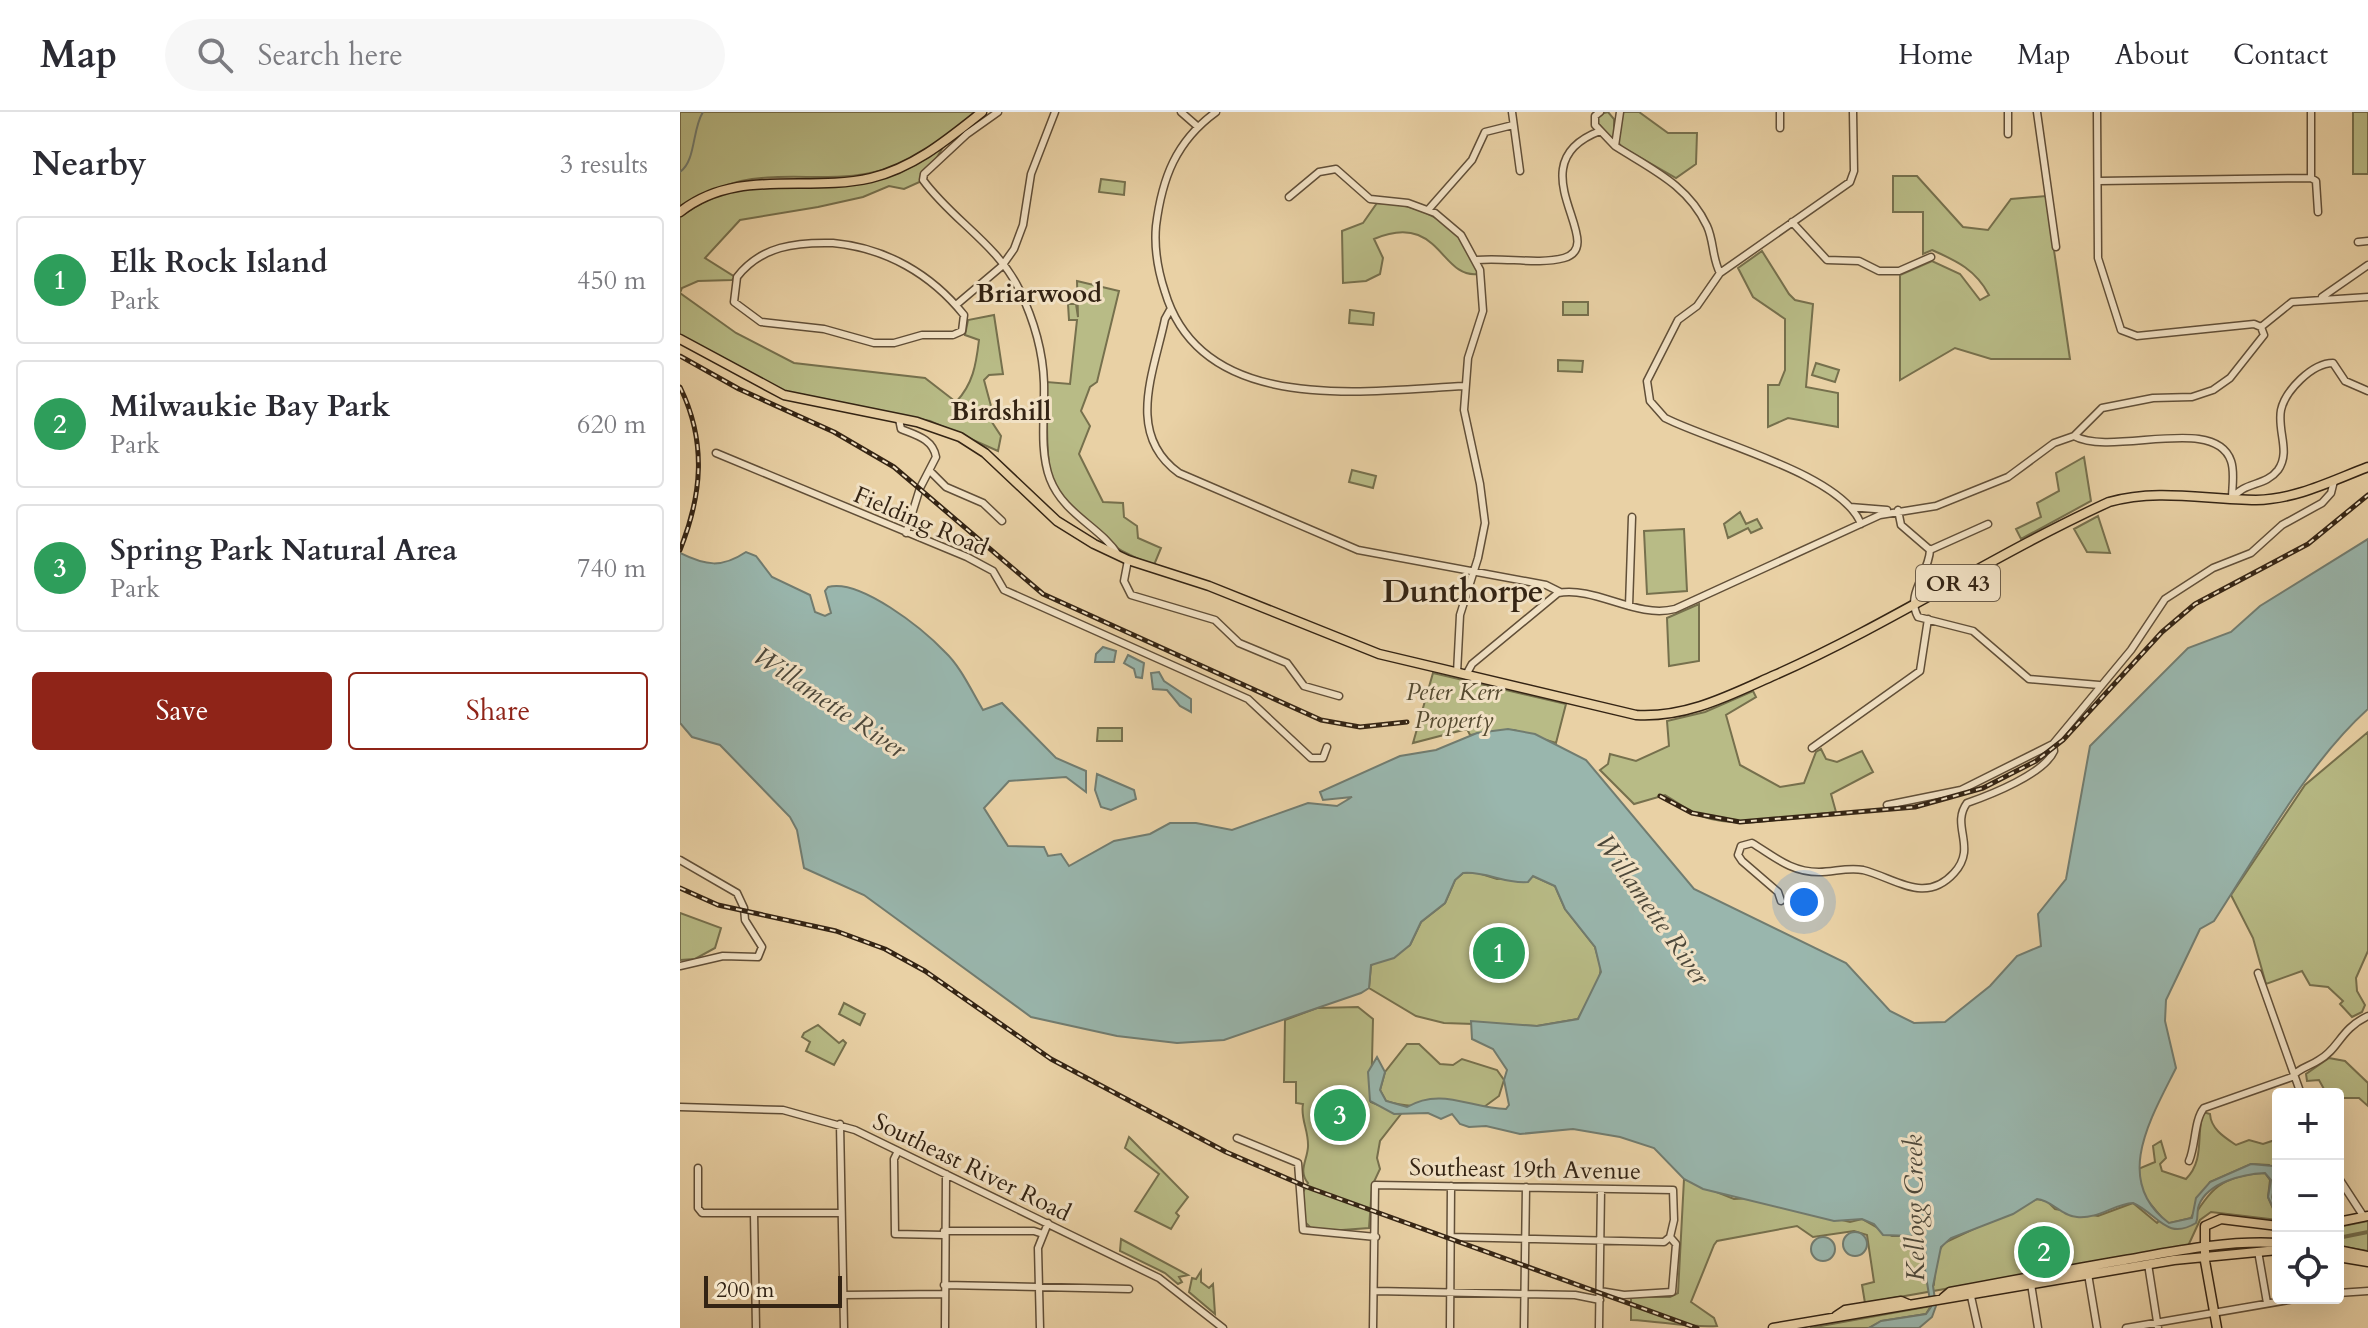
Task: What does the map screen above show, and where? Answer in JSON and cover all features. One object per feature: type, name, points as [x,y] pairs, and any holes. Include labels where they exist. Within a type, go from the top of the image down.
[{"type":"main road","points":[[680,212],[711,194],[739,185],[845,182],[886,174],[926,155],[982,112]]},
{"type":"main road","name":"OR 43","points":[[680,339],[784,395],[935,427],[969,442],[1045,512],[1081,537],[1128,560],[1233,596],[1379,654],[1622,713],[1671,714],[1699,708],[1784,671],[1913,607],[2109,502],[2158,494],[2232,499],[2279,498],[2368,467]]},
{"type":"main road","points":[[2344,1221],[2366,1216]]},
{"type":"main road","points":[[2217,1328],[2203,1231],[2213,1219],[2272,1226]]},
{"type":"main road","points":[[1835,1316],[1845,1310],[1894,1302],[1908,1304],[2088,1270],[2272,1244]]},
{"type":"main road","points":[[1970,1292],[2204,1252],[2272,1250]]},
{"type":"main road","points":[[2344,1251],[2368,1256]]},
{"type":"main road","points":[[2344,1258],[2368,1262]]},
{"type":"main road","points":[[1878,1312],[1894,1302]]},
{"type":"main road","points":[[1773,1328],[1835,1316],[1901,1309],[1908,1304]]},
{"type":"street","points":[[998,112],[928,170],[923,175],[925,183],[1004,263],[1025,303],[1044,370],[1045,450],[1051,482],[1070,511],[1119,556]]},
{"type":"street","points":[[956,305],[1004,263],[1019,240],[1031,174],[1055,112]]},
{"type":"street","points":[[1181,112],[1197,126]]},
{"type":"street","points":[[1216,112],[1197,126],[1176,154],[1160,202],[1157,261],[1170,310],[1190,342],[1236,371],[1277,385],[1318,390],[1464,386]]},
{"type":"street","points":[[1512,112],[1520,171]]},
{"type":"street","points":[[1600,112],[1594,120],[1615,146],[1661,173],[1688,196],[1709,231],[1712,256],[1720,273]]},
{"type":"street","points":[[1780,112],[1780,128]]},
{"type":"street","points":[[1853,112],[1852,179],[1720,273],[1697,306],[1682,316],[1671,330],[1649,373],[1647,387],[1651,403],[1669,420],[1813,479],[1849,506],[1861,524]]},
{"type":"street","points":[[2008,112],[2008,134]]},
{"type":"street","points":[[2037,112],[2056,247]]},
{"type":"street","points":[[2097,112],[2099,266],[2123,332],[2137,336],[2251,324],[2261,327]]},
{"type":"street","points":[[2311,112],[2311,178]]},
{"type":"street","points":[[1615,146],[1616,114]]},
{"type":"street","points":[[1428,210],[1472,160],[1485,132],[1513,125]]},
{"type":"street","points":[[1477,260],[1567,258],[1572,252],[1577,232],[1564,195],[1562,168],[1576,143],[1600,131]]},
{"type":"street","points":[[1289,197],[1312,176],[1330,168],[1347,176],[1370,199],[1408,203],[1428,210],[1451,225],[1477,260],[1483,282],[1483,311],[1464,386],[1466,426],[1484,507],[1483,537],[1460,615],[1461,674]]},
{"type":"street","points":[[2099,181],[2311,178],[2316,181],[2318,212]]},
{"type":"street","points":[[1792,222],[1827,260],[1859,261],[1879,271],[1899,271],[1931,257]]},
{"type":"street","points":[[2358,242],[2368,241]]},
{"type":"street","points":[[833,243],[864,249],[904,264],[934,282],[956,305],[966,322],[956,334],[922,335],[880,343],[824,329],[761,322],[737,306],[732,294],[737,277],[760,255],[781,247],[833,243]]},
{"type":"street","points":[[2318,299],[2368,265]]},
{"type":"street","points":[[2261,327],[2292,302],[2368,297]]},
{"type":"street","points":[[1170,310],[1165,317],[1146,397],[1151,436],[1161,456],[1174,469],[1358,550],[1551,586],[1560,592],[1657,611],[1675,609],[1898,510]]},
{"type":"street","points":[[1849,506],[1898,510],[1936,506],[2008,477],[2054,443],[2074,436],[2093,414],[2106,406],[2153,398],[2192,397],[2216,389],[2261,342],[2261,327]]},
{"type":"street","points":[[2232,499],[2249,484],[2264,481],[2279,469],[2284,456],[2281,408],[2302,376],[2314,367],[2333,363],[2345,381],[2368,391]]},
{"type":"street","points":[[899,419],[901,429],[920,436],[935,450],[936,460],[920,488],[906,533]]},
{"type":"street","points":[[2074,436],[2095,444],[2174,437],[2211,442],[2225,451],[2231,461],[2232,499]]},
{"type":"street","name":"Fielding Road","points":[[716,453],[987,567],[1004,590],[1256,704],[1311,758],[1323,758],[1327,747]]},
{"type":"street","points":[[931,472],[946,487],[983,503],[1002,521]]},
{"type":"street","points":[[1887,805],[1955,792],[2053,744],[2131,650],[2165,599],[2213,568],[2251,553],[2282,525],[2322,503],[2331,493],[2334,481]]},
{"type":"street","points":[[1898,510],[1901,525],[1930,550]]},
{"type":"street","points":[[1629,606],[1632,517]]},
{"type":"street","points":[[1930,550],[1988,524]]},
{"type":"street","points":[[1930,550],[1928,568],[1915,591],[1913,607],[1918,617],[1973,631],[2029,679],[2099,685]]},
{"type":"street","points":[[1128,560],[1124,581],[1131,595],[1215,620],[1233,638],[1287,663],[1304,686],[1339,696]]},
{"type":"street","points":[[1461,674],[1560,592]]},
{"type":"street","points":[[1812,748],[1920,671],[1928,619]]},
{"type":"street","points":[[1781,901],[1778,892],[1742,861],[1738,855],[1741,846],[1752,843],[1776,861],[1802,870],[1847,868],[1884,877],[1901,887],[1925,889],[1935,886],[1954,874],[1963,858],[1966,843],[1960,819],[1967,803],[2020,779],[2050,759],[2053,744]]},
{"type":"street","points":[[680,860],[737,893],[744,908],[745,920],[762,947],[758,957],[753,959],[723,956],[680,966]]},
{"type":"street","points":[[2258,973],[2299,1088]]},
{"type":"street","points":[[2189,1161],[2197,1142],[2200,1114],[2204,1108],[2295,1074],[2324,1057],[2341,1035],[2368,1016]]},
{"type":"street","name":"Southeast River Road","points":[[680,1107],[776,1109],[840,1124],[1165,1281],[1223,1328]]},
{"type":"street","points":[[840,1124],[844,1328]]},
{"type":"street","points":[[1237,1138],[1298,1163],[1303,1230],[1376,1237],[1373,1328]]},
{"type":"street","points":[[898,1151],[894,1159],[895,1234],[1034,1231],[1043,1234]]},
{"type":"street","points":[[698,1168],[698,1208],[702,1213],[841,1213]]},
{"type":"street","points":[[945,1328],[946,1174]]},
{"type":"street","name":"Southeast 19th Avenue","points":[[1376,1237],[1375,1185],[1674,1191],[1670,1237]]},
{"type":"street","points":[[2344,1185],[2366,1216]]},
{"type":"street","points":[[1450,1328],[1451,1186]]},
{"type":"street","points":[[1524,1328],[1526,1187]]},
{"type":"street","points":[[1599,1328],[1601,1189]]},
{"type":"street","points":[[754,1213],[756,1328]]},
{"type":"street","points":[[1040,1328],[1038,1248],[1048,1223]]},
{"type":"street","points":[[1451,1237],[1664,1242],[1670,1237],[1676,1244],[1672,1292],[1624,1295],[1600,1291]]},
{"type":"street","points":[[2258,1251],[2267,1303]]},
{"type":"street","points":[[2148,1264],[2158,1325]]},
{"type":"street","points":[[2088,1270],[2097,1328]]},
{"type":"street","points":[[2031,1284],[2038,1328]]},
{"type":"street","points":[[944,1285],[1129,1289]]},
{"type":"street","points":[[1375,1291],[1575,1295],[1600,1300]]},
{"type":"street","points":[[2344,1293],[2368,1291]]},
{"type":"street","points":[[1970,1292],[1978,1328]]},
{"type":"street","points":[[843,1295],[945,1294]]},
{"type":"street","points":[[2126,1328],[2158,1325],[2272,1302]]},
{"type":"green space","points":[[680,112],[976,112],[921,153],[880,171],[840,177],[741,181],[717,189],[680,209]]},
{"type":"green space","points":[[1608,112],[1614,119],[1614,142],[1597,122],[1600,114]]},
{"type":"green space","points":[[1623,112],[1639,112],[1668,133],[1697,133],[1696,164],[1676,178],[1622,147],[1618,142]]},
{"type":"green space","points":[[2353,112],[2368,112],[2368,174],[2353,174]]},
{"type":"green space","points":[[943,147],[924,180],[904,189],[889,186],[863,197],[740,220],[705,258],[735,277],[732,280],[698,281],[682,288],[680,293],[680,217],[701,203],[738,190],[811,187],[861,179],[904,166]]},
{"type":"green space","points":[[1893,176],[1917,176],[1963,227],[1988,230],[2011,199],[2046,196],[2070,359],[1991,359],[1955,348],[1900,380],[1900,275],[1932,261],[1960,274],[1980,300],[1989,295],[1978,279],[1958,262],[1932,250],[1923,254],[1923,212],[1893,212]]},
{"type":"green space","points":[[1101,179],[1125,182],[1124,195],[1099,192]]},
{"type":"green space","points":[[1377,203],[1411,207],[1440,221],[1463,243],[1478,274],[1465,273],[1455,267],[1426,239],[1413,233],[1396,233],[1374,239],[1383,258],[1380,274],[1366,281],[1343,283],[1342,231],[1363,223]]},
{"type":"green space","points":[[1762,251],[1789,294],[1795,300],[1813,304],[1806,387],[1838,393],[1838,427],[1788,418],[1768,427],[1768,385],[1779,385],[1785,370],[1785,319],[1753,297],[1738,268]]},
{"type":"green space","points":[[1077,281],[1119,291],[1097,382],[1090,387],[1081,411],[1090,426],[1079,454],[1103,502],[1123,503],[1124,517],[1137,526],[1138,538],[1161,548],[1154,565],[1123,551],[1091,530],[1065,502],[1055,487],[1050,471],[1047,382],[1070,384],[1077,320],[1069,320],[1068,304],[1076,304],[1078,317]]},
{"type":"green space","points":[[680,293],[736,333],[794,363],[925,378],[956,402],[970,381],[978,349],[979,340],[965,335],[968,320],[994,315],[1003,374],[989,375],[984,380],[991,406],[986,413],[1001,436],[998,451],[930,421],[789,394],[758,381],[680,335]]},
{"type":"green space","points":[[1563,302],[1588,302],[1588,315],[1563,315]]},
{"type":"green space","points":[[1350,310],[1374,313],[1373,325],[1349,323]]},
{"type":"green space","points":[[1558,360],[1583,361],[1582,372],[1558,371]]},
{"type":"green space","points":[[1816,363],[1839,370],[1835,382],[1812,375]]},
{"type":"green space","points":[[2084,457],[2091,501],[2021,539],[2016,529],[2041,517],[2037,503],[2059,491],[2056,473]]},
{"type":"green space","points":[[1352,470],[1376,476],[1373,488],[1349,482]]},
{"type":"green space","points":[[1740,512],[1746,524],[1757,519],[1762,528],[1751,533],[1748,528],[1728,538],[1724,524]]},
{"type":"green space","points":[[2098,516],[2110,553],[2087,552],[2074,529]]},
{"type":"green space","points":[[1684,529],[1687,591],[1647,594],[1644,531]]},
{"type":"green space","points":[[1699,604],[1699,661],[1669,666],[1667,618]]},
{"type":"green space","name":"Peter Kerr Property","points":[[1433,673],[1566,704],[1556,743],[1514,730],[1470,735],[1467,729],[1413,743]]},
{"type":"green space","points":[[1753,691],[1756,697],[1726,715],[1740,765],[1780,787],[1804,783],[1816,752],[1821,749],[1826,759],[1837,762],[1862,751],[1873,772],[1831,794],[1836,812],[1752,822],[1719,821],[1699,815],[1665,795],[1634,804],[1600,770],[1608,764],[1610,754],[1636,761],[1669,746],[1667,721],[1705,712]]},
{"type":"green space","points":[[1098,728],[1122,728],[1122,741],[1097,741]]},
{"type":"green space","points":[[2368,732],[2368,951],[2356,978],[2357,991],[2365,1005],[2362,1012],[2352,1017],[2340,1004],[2343,1001],[2328,987],[2310,985],[2302,971],[2266,984],[2253,938],[2231,895],[2305,785]]},
{"type":"green space","points":[[1475,872],[1497,879],[1533,876],[1555,886],[1565,909],[1595,947],[1601,968],[1599,980],[1578,1019],[1537,1026],[1444,1023],[1416,1016],[1369,988],[1371,965],[1410,945],[1421,922],[1445,903],[1455,880],[1463,873]]},
{"type":"green space","points":[[680,913],[721,928],[715,948],[695,959],[680,960]]},
{"type":"green space","points":[[844,1003],[865,1014],[860,1025],[839,1014]]},
{"type":"green space","points":[[1358,1007],[1373,1019],[1371,1102],[1401,1114],[1380,1141],[1377,1158],[1380,1169],[1372,1186],[1369,1228],[1315,1232],[1304,1221],[1302,1194],[1308,1183],[1303,1170],[1308,1147],[1303,1104],[1296,1103],[1296,1082],[1284,1082],[1285,1020],[1317,1008]]},
{"type":"green space","points":[[818,1025],[839,1043],[843,1040],[846,1043],[834,1065],[806,1051],[810,1042],[802,1037]]},
{"type":"green space","points":[[1407,1044],[1419,1044],[1440,1064],[1453,1065],[1462,1059],[1497,1070],[1504,1080],[1499,1096],[1484,1107],[1410,1106],[1386,1101],[1380,1090],[1385,1072]]},
{"type":"green space","points":[[2329,1058],[2345,1061],[2368,1083],[2368,1106],[2359,1098],[2344,1098],[2344,1088],[2323,1088],[2319,1080],[2307,1081],[2306,1074]]},
{"type":"green space","points":[[2203,1112],[2210,1114],[2216,1128],[2236,1145],[2249,1140],[2263,1144],[2272,1141],[2272,1177],[2269,1165],[2251,1164],[2210,1182],[2191,1218],[2170,1223],[2189,1225],[2210,1193],[2227,1181],[2265,1173],[2270,1180],[2268,1197],[2272,1219],[2211,1212],[2200,1220],[2188,1246],[1865,1303],[1862,1285],[1874,1282],[1867,1235],[1854,1231],[1813,1237],[1797,1226],[1717,1241],[1691,1302],[1714,1318],[1717,1326],[1631,1320],[1631,1297],[1670,1297],[1678,1293],[1684,1179],[1734,1199],[1752,1198],[1850,1222],[1862,1219],[1892,1236],[1912,1236],[1926,1254],[1924,1264],[1934,1283],[1937,1254],[1944,1243],[2037,1199],[2047,1201],[2055,1209],[2098,1216],[2133,1203],[2157,1223],[2162,1218],[2142,1194],[2138,1169],[2155,1162],[2153,1146],[2161,1141],[2166,1158],[2160,1164],[2162,1171],[2186,1179],[2196,1164]]},
{"type":"green space","points":[[1129,1137],[1188,1197],[1176,1213],[1179,1216],[1171,1229],[1135,1211],[1159,1174],[1125,1148]]},
{"type":"green space","points":[[2368,1221],[2368,1231],[2344,1236],[2344,1226]]},
{"type":"green space","points":[[2368,1233],[2368,1251],[2344,1247],[2344,1238]]},
{"type":"green space","points":[[1121,1239],[1188,1275],[1179,1277],[1182,1282],[1178,1284],[1165,1273],[1120,1251]]},
{"type":"green space","points":[[1201,1271],[1201,1282],[1209,1288],[1213,1284],[1215,1314],[1189,1292],[1192,1278],[1196,1279]]},
{"type":"green space","points":[[1931,1306],[1926,1314],[1882,1321],[1869,1328],[1810,1328]]},
{"type":"water","points":[[2368,539],[2368,709],[2304,782],[2214,921],[2200,929],[2166,1000],[2165,1021],[2176,1068],[2148,1128],[2140,1169],[2143,1188],[2152,1206],[2169,1223],[2192,1218],[2196,1198],[2210,1182],[2251,1164],[2272,1166],[2272,1205],[2268,1197],[2271,1180],[2265,1173],[2237,1178],[2210,1190],[2198,1207],[2196,1223],[2186,1228],[2169,1227],[2133,1203],[2092,1216],[2077,1217],[2037,1199],[2013,1214],[1951,1238],[1941,1247],[1933,1286],[1936,1306],[1932,1317],[1919,1328],[1869,1328],[1881,1321],[1926,1314],[1931,1307],[1924,1264],[1926,1254],[1912,1236],[1883,1235],[1874,1224],[1862,1219],[1834,1221],[1703,1189],[1684,1179],[1654,1148],[1620,1137],[1573,1129],[1520,1134],[1486,1126],[1469,1127],[1460,1124],[1452,1114],[1441,1119],[1428,1113],[1394,1114],[1370,1101],[1368,1072],[1377,1057],[1385,1072],[1380,1090],[1386,1101],[1407,1107],[1420,1101],[1444,1099],[1506,1109],[1509,1105],[1504,1080],[1507,1070],[1493,1049],[1472,1039],[1471,1021],[1537,1026],[1578,1019],[1601,972],[1595,947],[1565,909],[1555,886],[1533,876],[1528,882],[1519,882],[1463,873],[1455,880],[1445,903],[1421,922],[1410,945],[1394,958],[1371,965],[1369,988],[1361,993],[1224,1040],[1177,1043],[1117,1036],[1031,1017],[864,895],[804,868],[797,830],[790,817],[720,745],[692,737],[680,723],[680,553],[706,563],[721,563],[746,552],[756,556],[772,577],[810,595],[815,612],[825,616],[831,613],[825,591],[828,587],[857,590],[890,608],[922,631],[951,658],[983,710],[1002,703],[1056,758],[1086,771],[1086,792],[1066,777],[1009,781],[984,808],[1008,846],[1044,847],[1048,856],[1061,854],[1069,866],[1114,841],[1150,834],[1170,823],[1196,823],[1232,830],[1308,803],[1337,806],[1352,797],[1323,800],[1320,792],[1400,756],[1436,750],[1477,733],[1508,729],[1535,734],[1586,760],[1694,889],[1846,963],[1890,1011],[1914,1023],[1945,1022],[1990,986],[2017,956],[2041,946],[2038,914],[2066,879],[2090,746],[2188,648],[2231,632],[2260,606]]},
{"type":"water","points":[[1103,647],[1116,651],[1114,662],[1095,662],[1096,654]]},
{"type":"water","points":[[1128,655],[1144,663],[1142,678],[1136,677],[1134,669],[1124,663]]},
{"type":"water","points":[[1159,672],[1164,681],[1191,699],[1191,712],[1180,706],[1167,690],[1153,689],[1151,673]]},
{"type":"water","points":[[1097,774],[1134,790],[1136,799],[1111,810],[1101,807],[1095,790]]},
{"type":"water","points":[[1855,1232],[1863,1236],[1867,1244],[1863,1252],[1855,1256],[1847,1252],[1843,1244],[1847,1236]]},
{"type":"water","points":[[1823,1237],[1834,1244],[1835,1249],[1828,1260],[1823,1261],[1812,1254],[1811,1249],[1818,1238]]},
{"type":"waterway","points":[[680,172],[689,160],[703,112]]},
{"type":"railway","points":[[680,356],[739,389],[834,432],[894,467],[1043,594],[1321,720],[1360,727],[1407,722]]},
{"type":"railway","points":[[680,387],[689,408],[698,448],[697,489],[680,550]]},
{"type":"railway","points":[[1660,796],[1692,813],[1740,822],[1915,807],[1983,788],[2036,761],[2063,740],[2162,632],[2195,604],[2308,544],[2368,495]]},
{"type":"railway","points":[[680,888],[718,905],[836,931],[885,949],[925,971],[1051,1059],[1226,1152],[1307,1187],[1697,1328]]},
{"type":"place","name":"Elk Rock Island","points":[[1499,953]]},
{"type":"place","name":"Spring Park Natural Area","points":[[1340,1115]]},
{"type":"place","name":"Milwaukie Bay Park","points":[[2044,1252]]},
{"type":"district","name":"Briarwood","points":[[1039,293]]},
{"type":"district","name":"Birdshill","points":[[1001,411]]},
{"type":"district","name":"Dunthorpe","points":[[1463,591]]},
{"type":"water label","name":"Willamette River","points":[[830,702]]},
{"type":"water label","name":"Willamette River","points":[[1653,909]]},
{"type":"water label","name":"Kellogg Creek","points":[[1914,1208]]}]
